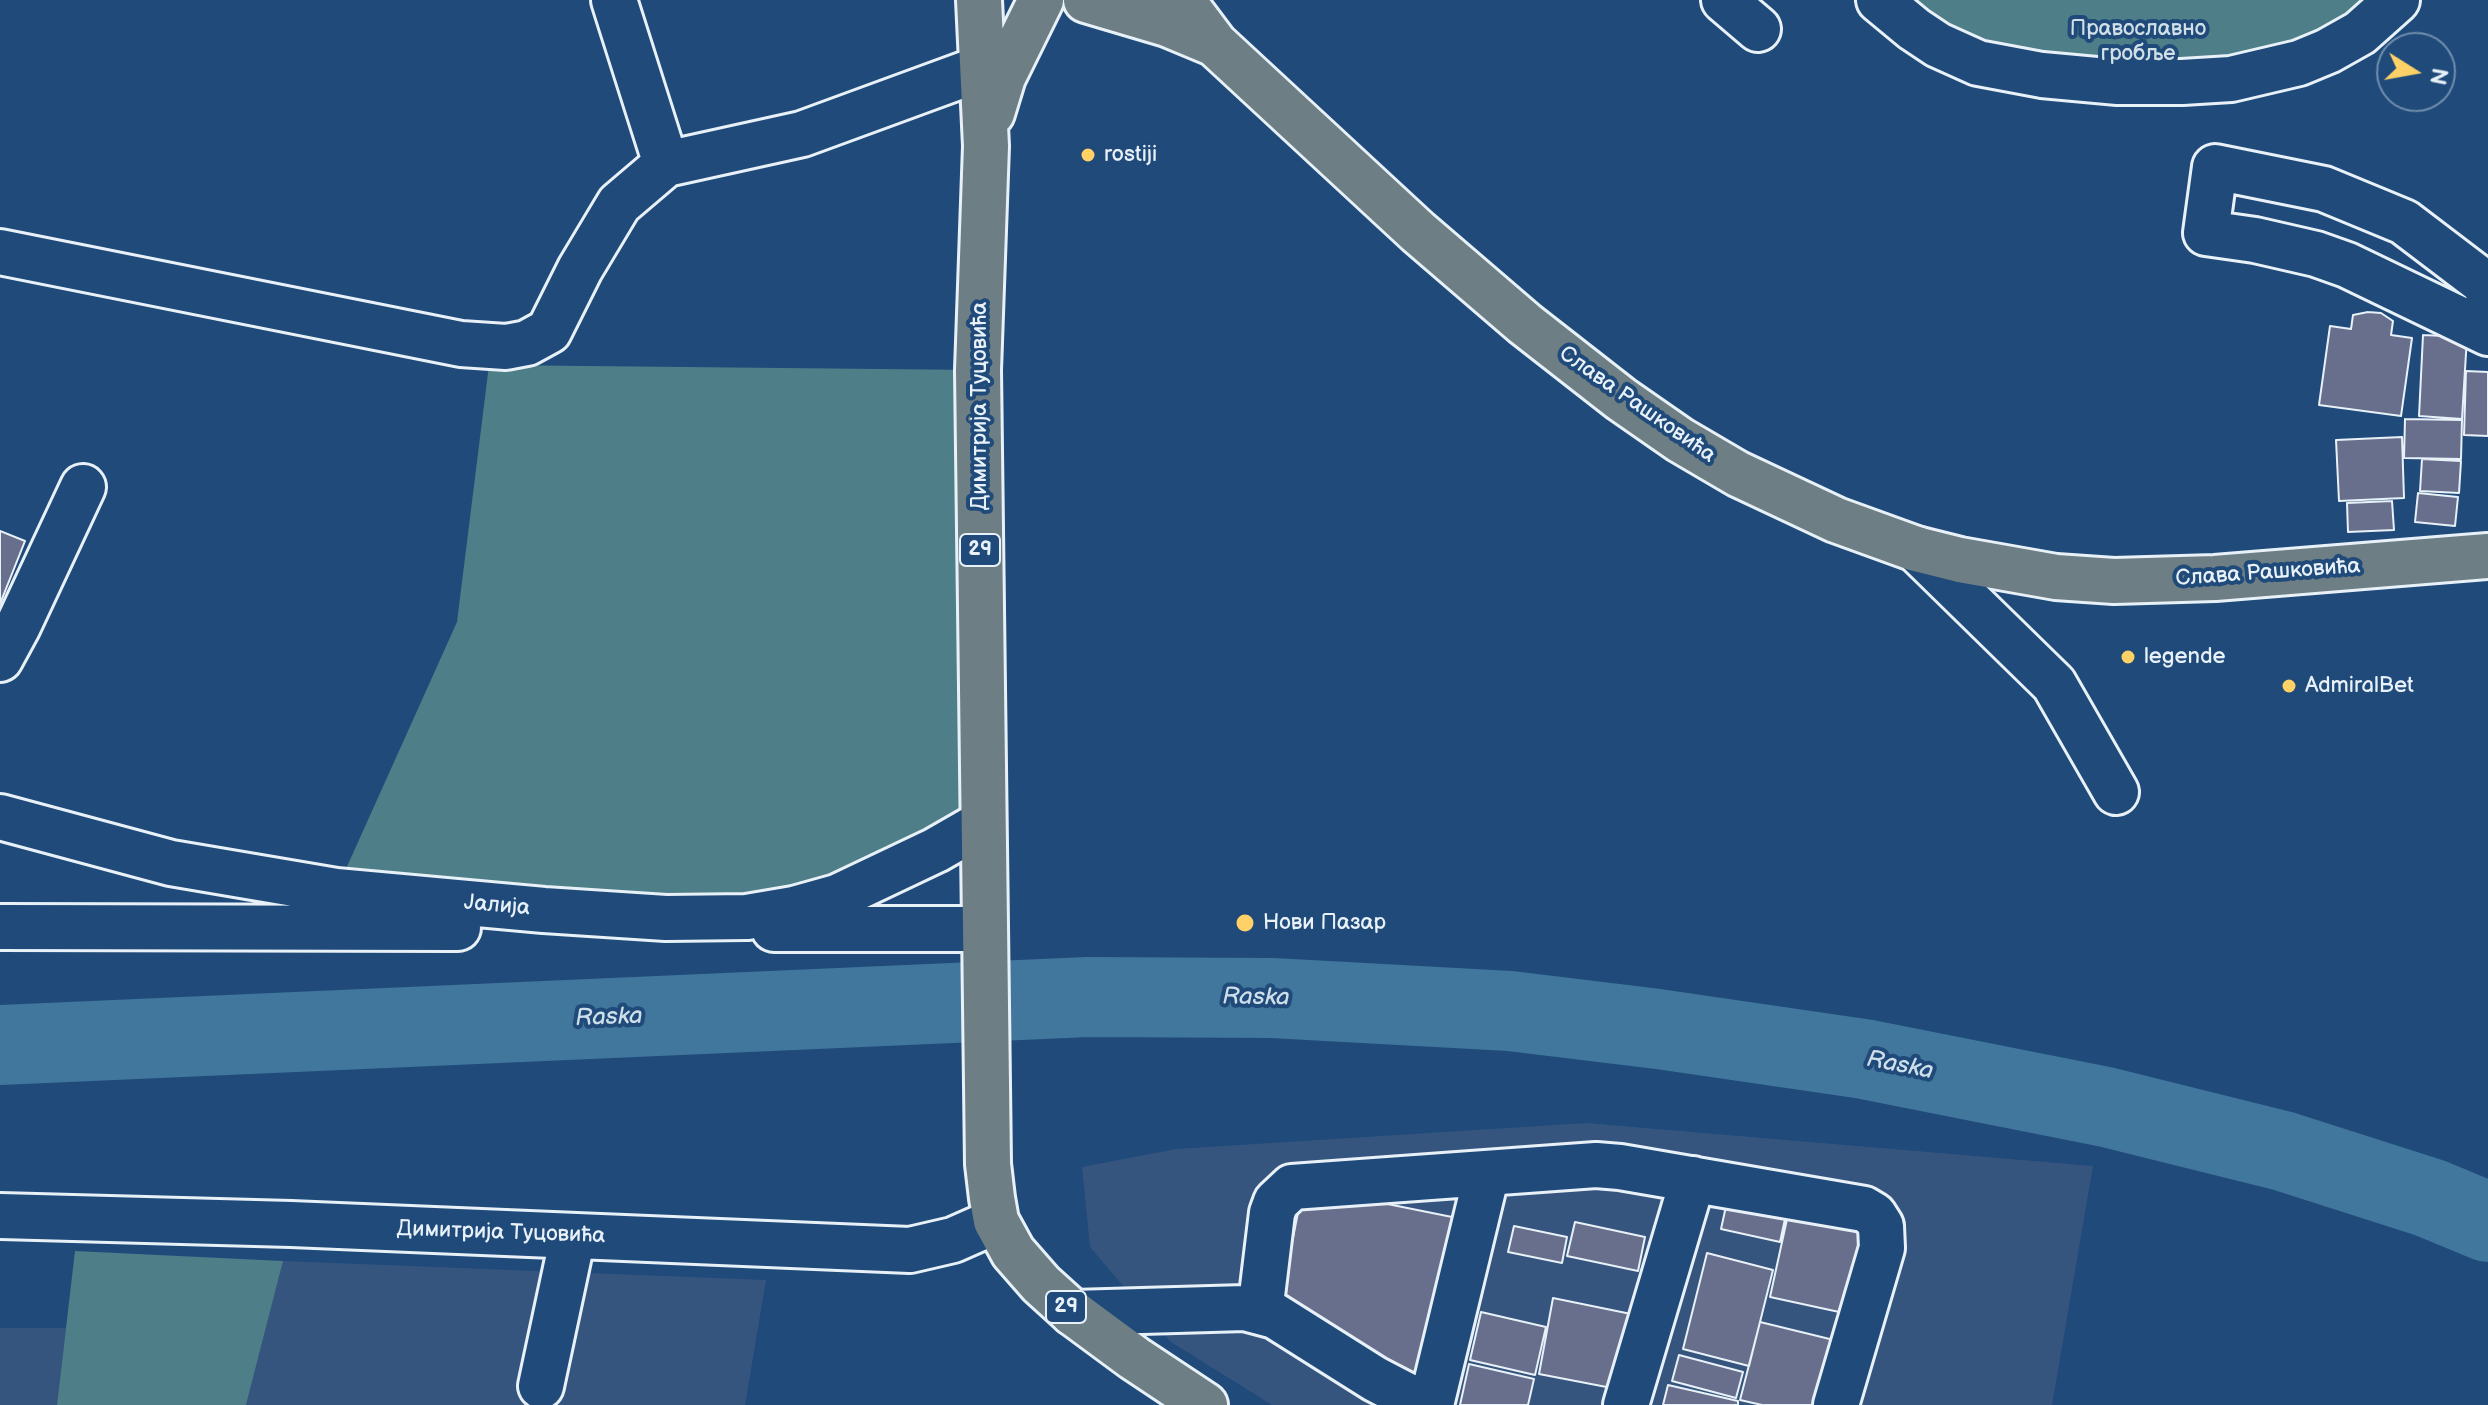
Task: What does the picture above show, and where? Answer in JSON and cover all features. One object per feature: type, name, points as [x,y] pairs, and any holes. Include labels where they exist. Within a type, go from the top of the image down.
[{"type":"main road","name":"29","points":[[979,0],[986,146]]},
{"type":"main road","points":[[986,146],[1003,77],[1041,0]]},
{"type":"main road","points":[[1086,0],[1167,24],[1215,44]]},
{"type":"main road","points":[[1182,0],[1215,44]]},
{"type":"main road","name":"Слава Рашковића","points":[[1215,44],[1429,242],[1525,324],[1621,399],[1680,440],[1738,474],[1836,520],[1916,549],[2042,575],[2114,581],[2215,578],[2488,556]]},
{"type":"main road","name":"Димитрија Туцовића","points":[[984,942],[978,370],[986,146]]},
{"type":"main road","name":"29","points":[[984,942],[988,1164],[996,1221],[1013,1252],[1041,1284],[1073,1313],[1205,1405]]},
{"type":"street","points":[[614,0],[666,164]]},
{"type":"street","points":[[1724,0],[1758,29]]},
{"type":"street","points":[[1879,0],[1938,45],[1978,63],[2042,75],[2118,82],[2231,79],[2299,63],[2360,33],[2397,0]]},
{"type":"street","points":[[2299,63],[2345,61],[2382,47],[2406,0]]},
{"type":"street","points":[[0,252],[461,344],[506,347],[527,343],[549,331],[580,269],[619,204],[666,164],[802,134],[982,68]]},
{"type":"street","points":[[2488,291],[2483,282],[2404,222],[2324,189],[2215,167],[2206,233],[2316,254],[2347,265],[2488,333]]},
{"type":"street","points":[[0,659],[83,487]]},
{"type":"street","points":[[1916,549],[2054,684],[2116,792]]},
{"type":"street","name":"Јалија","points":[[0,817],[171,863],[336,891],[666,918],[747,917],[837,897],[936,850],[983,823]]},
{"type":"street","points":[[0,927],[984,942]]},
{"type":"street","points":[[1260,1312],[1272,1213],[1276,1202],[1292,1187],[1596,1165],[1620,1167],[1864,1209],[1874,1215],[1881,1226],[1882,1248],[1836,1405]]},
{"type":"street","points":[[1073,1313],[1245,1308],[1275,1316],[1375,1379],[1428,1405],[1487,1173]]},
{"type":"street","points":[[1626,1405],[1693,1179]]},
{"type":"street","name":"Димитрија Туцовића","points":[[0,1216],[910,1250],[953,1240],[996,1221]]},
{"type":"street","points":[[541,1386],[573,1236]]},
{"type":"shaded area","points":[[1586,1123],[2093,1166],[2052,1405],[1272,1405],[1171,1342],[1090,1247],[1082,1167],[1176,1149]]},
{"type":"shaded area","points":[[283,1261],[766,1280],[745,1405],[246,1405]]},
{"type":"shaded area","points":[[0,1328],[66,1328],[57,1405],[0,1405]]},
{"type":"green space","name":"Православно гробље","points":[[1879,0],[2397,0],[2328,51],[2042,75]]},
{"type":"green space","points":[[489,365],[978,370],[983,823],[794,909],[336,891],[457,622]]},
{"type":"green space","points":[[75,1251],[283,1261],[246,1405],[57,1405]]},
{"type":"building","points":[[2381,313],[2393,321],[2391,335],[2412,338],[2401,416],[2319,405],[2330,326],[2351,329],[2353,315]]},
{"type":"building","points":[[2423,335],[2467,337],[2462,419],[2419,416]]},
{"type":"building","points":[[2466,371],[2488,372],[2488,436],[2464,435]]},
{"type":"building","points":[[2405,419],[2462,420],[2461,459],[2404,458]]},
{"type":"building","points":[[2402,437],[2404,498],[2339,501],[2336,440]]},
{"type":"building","points":[[2422,459],[2461,461],[2459,493],[2420,491]]},
{"type":"building","points":[[2418,493],[2458,497],[2455,526],[2415,522]]},
{"type":"building","points":[[2392,501],[2394,530],[2348,532],[2347,503]]},
{"type":"building","points":[[0,531],[25,541],[0,604]]},
{"type":"building","points":[[1303,1187],[1462,1219],[1428,1384],[1280,1304]]},
{"type":"building","points":[[1728,1197],[1787,1210],[1780,1242],[1721,1229]]},
{"type":"building","points":[[1789,1210],[1873,1228],[1853,1315],[1770,1297]]},
{"type":"building","points":[[1575,1222],[1645,1237],[1638,1271],[1567,1256]]},
{"type":"building","points":[[1514,1226],[1567,1237],[1562,1263],[1508,1252]]},
{"type":"building","points":[[1707,1253],[1773,1270],[1749,1366],[1683,1349]]},
{"type":"building","points":[[1553,1298],[1631,1314],[1617,1389],[1539,1374]]},
{"type":"building","points":[[1481,1312],[1546,1327],[1535,1375],[1470,1360]]},
{"type":"building","points":[[1760,1322],[1842,1342],[1827,1405],[1762,1405],[1740,1400]]},
{"type":"building","points":[[1679,1355],[1743,1372],[1736,1398],[1672,1381]]},
{"type":"building","points":[[1469,1364],[1534,1379],[1528,1405],[1460,1405]]},
{"type":"building","points":[[1668,1385],[1738,1401],[1738,1405],[1663,1405]]},
{"type":"waterway","name":"Raska","points":[[0,1045],[1088,997],[1272,998],[1510,1011],[1864,1059],[2106,1107],[2283,1151],[2430,1198],[2488,1222]]},
{"type":"place","name":"rostiji","points":[[1088,155]]},
{"type":"place","name":"legende","points":[[2128,657]]},
{"type":"place","name":"AdmiralBet","points":[[2289,686]]},
{"type":"place","name":"Нови Пазар","points":[[1245,923]]}]
